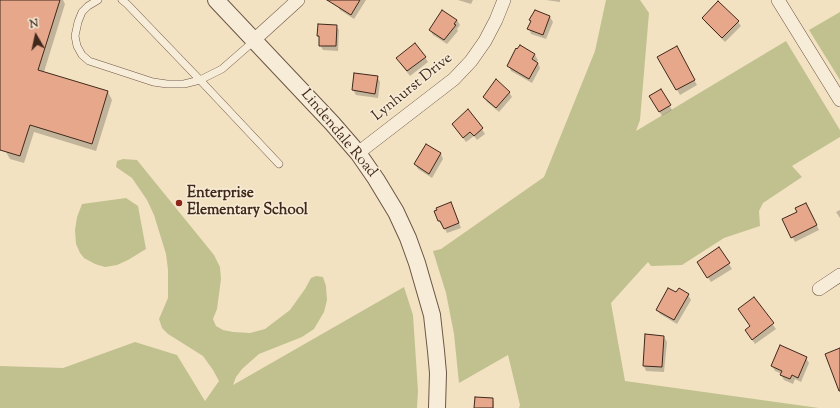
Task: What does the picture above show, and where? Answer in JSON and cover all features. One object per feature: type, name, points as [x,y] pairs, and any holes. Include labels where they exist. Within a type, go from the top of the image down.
[{"type":"street","name":"Lindendale Road","points":[[216,0],[332,122],[358,153],[396,212],[417,263],[432,315],[438,373],[437,408]]},
{"type":"street","points":[[254,40],[298,0]]},
{"type":"street","name":"Lynhurst Drive","points":[[358,153],[454,79],[471,61],[485,41],[504,0]]},
{"type":"street","points":[[778,0],[840,100]]},
{"type":"street","points":[[818,289],[840,275]]},
{"type":"lane","points":[[98,0],[82,12],[78,22],[75,36],[77,46],[82,54],[89,61],[153,82],[184,84],[200,80],[222,69],[254,40]]},
{"type":"lane","points":[[122,0],[279,164]]},
{"type":"green space","points":[[606,0],[640,0],[649,13],[640,120],[636,131],[786,41],[840,130],[840,137],[792,166],[802,177],[763,203],[759,211],[760,226],[724,238],[682,265],[651,266],[648,262],[611,303],[625,381],[819,408],[519,408],[520,405],[508,355],[459,383],[454,334],[446,293],[433,251],[441,249],[544,177],[595,51]]},
{"type":"green space","points":[[840,12],[840,80],[809,30]]},
{"type":"green space","points":[[123,159],[137,160],[214,255],[220,267],[221,279],[217,309],[213,319],[216,326],[223,330],[233,332],[250,333],[265,329],[290,310],[311,278],[316,276],[323,277],[326,286],[327,300],[324,312],[314,329],[302,337],[259,354],[242,369],[236,377],[233,385],[404,287],[413,315],[418,391],[417,408],[0,408],[0,366],[63,368],[135,342],[177,355],[205,401],[219,381],[203,356],[168,334],[162,328],[159,319],[168,298],[168,270],[166,254],[154,215],[147,200],[132,178],[116,167],[117,161]]},
{"type":"green space","points":[[126,198],[138,206],[146,249],[117,265],[105,267],[84,258],[76,244],[75,230],[77,217],[82,204]]},
{"type":"building","points":[[0,0],[60,0],[38,70],[108,91],[92,144],[30,125],[20,156],[0,150]]},
{"type":"building","points":[[327,0],[360,0],[351,15]]},
{"type":"building","points":[[718,1],[739,21],[722,38],[702,18]]},
{"type":"building","points":[[442,10],[457,20],[454,24],[456,25],[444,40],[429,30]]},
{"type":"building","points":[[535,10],[550,16],[543,35],[527,29],[531,21],[529,20]]},
{"type":"building","points":[[318,24],[337,25],[336,46],[319,46],[319,36],[317,36]]},
{"type":"building","points":[[415,43],[426,57],[407,71],[396,58]]},
{"type":"building","points":[[520,45],[535,54],[532,59],[538,63],[529,79],[507,66],[516,48],[517,49]]},
{"type":"building","points":[[677,46],[695,80],[676,90],[657,57]]},
{"type":"building","points":[[354,73],[378,76],[375,94],[352,90]]},
{"type":"building","points":[[496,79],[510,92],[496,108],[483,97]]},
{"type":"building","points":[[661,89],[671,105],[659,112],[649,96]]},
{"type":"building","points":[[468,109],[483,128],[474,136],[470,132],[463,138],[452,124]]},
{"type":"building","points":[[426,144],[441,153],[429,174],[414,164]]},
{"type":"building","points":[[451,202],[459,223],[444,229],[440,221],[438,221],[434,211],[437,210],[436,208]]},
{"type":"building","points":[[806,203],[817,225],[791,238],[782,219],[797,212],[795,208]]},
{"type":"building","points":[[719,247],[730,263],[707,278],[697,262]]},
{"type":"building","points":[[668,288],[676,292],[679,288],[689,294],[674,320],[656,310]]},
{"type":"building","points":[[754,297],[774,323],[752,340],[745,330],[750,326],[738,309]]},
{"type":"building","points":[[645,334],[664,336],[662,367],[643,366]]},
{"type":"building","points":[[780,345],[807,357],[798,378],[792,375],[790,379],[780,375],[782,371],[771,366]]},
{"type":"building","points":[[840,348],[840,391],[839,391],[825,354]]},
{"type":"building","points":[[475,397],[493,398],[493,408],[474,408]]},
{"type":"place","name":"Enterprise Elementary School","points":[[179,203]]}]
